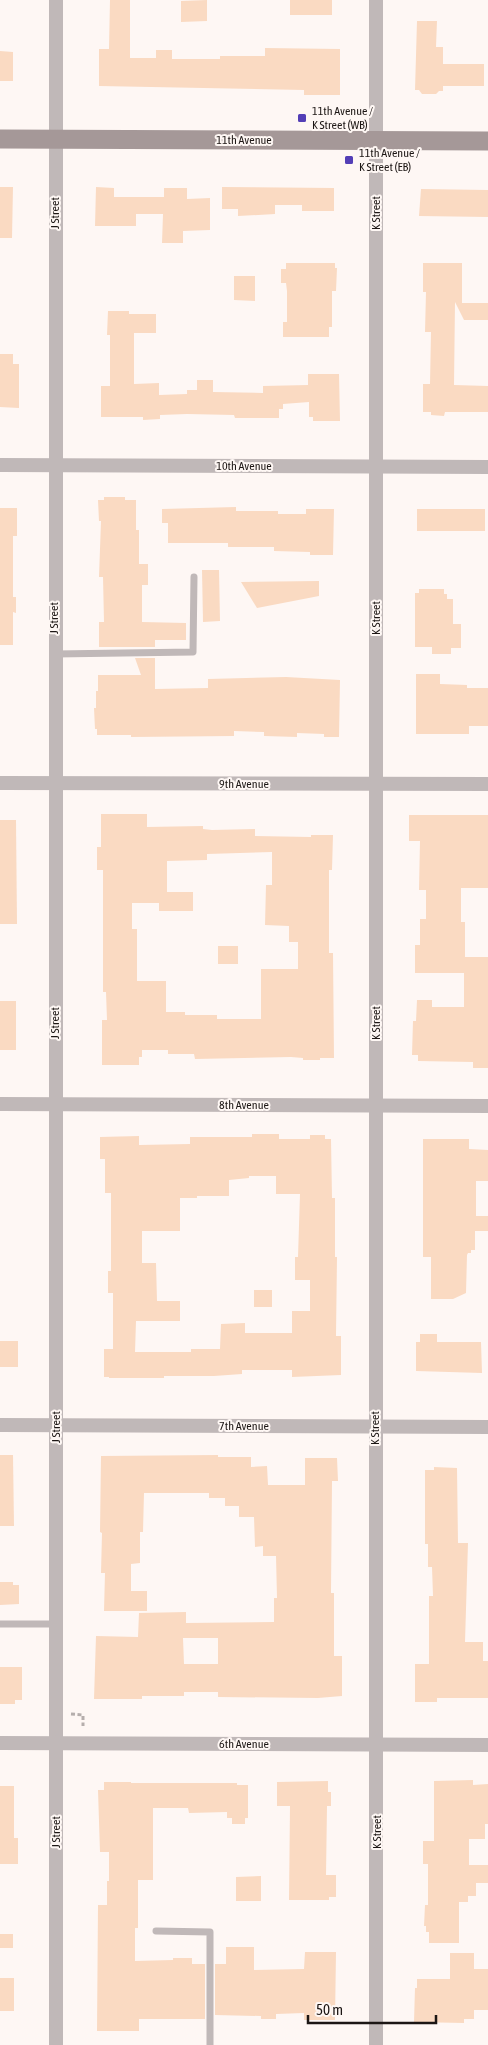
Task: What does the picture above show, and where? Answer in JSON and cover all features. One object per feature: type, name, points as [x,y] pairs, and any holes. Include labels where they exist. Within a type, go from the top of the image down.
[{"type":"street","name":"J Street","points":[[56,0],[54,654],[56,783],[56,2045]]},
{"type":"street","name":"K Street","points":[[376,0],[376,2045]]},
{"type":"street","name":"11th Avenue","points":[[0,139],[488,141]]},
{"type":"street","name":"10th Avenue","points":[[0,465],[488,467]]},
{"type":"street","name":"9th Avenue","points":[[0,783],[488,784]]},
{"type":"street","name":"8th Avenue","points":[[0,1104],[488,1106]]},
{"type":"street","name":"7th Avenue","points":[[0,1425],[488,1427]]},
{"type":"street","name":"6th Avenue","points":[[0,1743],[488,1744]]},
{"type":"lane","points":[[54,654],[193,652],[194,577]]},
{"type":"lane","points":[[0,1624],[55,1624]]},
{"type":"lane","points":[[156,1931],[210,1932],[210,2045]]},
{"type":"path","points":[[71,1714],[83,1715],[83,1726]]},
{"type":"building","points":[[110,0],[130,0],[130,58],[156,58],[156,50],[172,50],[172,59],[220,59],[220,56],[265,56],[265,48],[340,49],[340,95],[304,95],[304,90],[99,86],[99,49],[109,49]]},
{"type":"building","points":[[207,0],[207,21],[181,22],[181,1]]},
{"type":"building","points":[[290,0],[332,0],[332,15],[290,15]]},
{"type":"building","points":[[417,21],[437,21],[436,47],[443,47],[443,64],[484,64],[484,86],[443,86],[443,91],[439,91],[436,94],[422,94],[419,90],[415,90]]},
{"type":"building","points":[[0,51],[13,52],[13,81],[0,81]]},
{"type":"building","points":[[0,187],[13,187],[12,238],[0,238]]},
{"type":"building","points":[[96,187],[114,188],[114,197],[164,197],[164,188],[187,188],[187,199],[210,198],[210,230],[183,231],[183,243],[162,243],[163,214],[136,214],[136,226],[95,226]]},
{"type":"building","points":[[222,187],[334,188],[334,211],[302,211],[302,205],[275,205],[275,214],[238,216],[238,209],[222,209]]},
{"type":"building","points":[[421,189],[488,190],[488,217],[419,216]]},
{"type":"building","points":[[286,263],[335,263],[335,268],[337,268],[336,291],[332,291],[332,327],[329,327],[329,337],[283,337],[283,322],[287,322],[287,291],[286,283],[281,283],[281,269],[286,269]]},
{"type":"building","points":[[423,263],[462,263],[462,303],[488,303],[488,320],[464,320],[455,302],[454,385],[488,386],[488,412],[445,412],[444,416],[423,412],[423,384],[430,384],[431,332],[425,332],[426,292],[423,292]]},
{"type":"building","points":[[234,276],[255,276],[255,301],[234,300]]},
{"type":"building","points":[[108,311],[129,311],[129,314],[156,314],[156,333],[134,333],[134,384],[159,383],[159,395],[187,394],[187,390],[197,390],[197,380],[213,380],[213,392],[263,393],[263,386],[308,385],[308,374],[339,374],[340,421],[313,421],[313,417],[309,417],[309,402],[283,404],[283,409],[279,409],[279,418],[235,418],[234,415],[187,414],[160,415],[160,419],[143,420],[143,417],[101,417],[101,386],[110,386],[110,335],[107,335]]},
{"type":"building","points":[[0,354],[13,354],[13,364],[19,364],[19,408],[0,407]]},
{"type":"building","points":[[104,497],[125,497],[125,500],[136,500],[136,530],[139,530],[139,564],[148,564],[148,585],[142,585],[142,622],[186,623],[186,640],[155,640],[155,647],[99,647],[99,622],[104,622],[103,577],[99,577],[101,521],[99,521],[98,500],[104,500]]},
{"type":"building","points":[[236,507],[236,511],[278,511],[278,514],[306,514],[306,509],[334,509],[333,555],[310,555],[310,552],[274,551],[274,547],[228,547],[228,543],[168,543],[168,523],[162,523],[162,509]]},
{"type":"building","points":[[0,508],[17,508],[17,536],[13,536],[13,597],[16,597],[16,613],[13,612],[13,645],[0,645]]},
{"type":"building","points":[[417,509],[485,509],[485,531],[417,531]]},
{"type":"building","points":[[202,570],[219,570],[220,621],[203,622]]},
{"type":"building","points":[[319,581],[319,596],[257,608],[241,582]]},
{"type":"building","points":[[419,589],[444,589],[447,599],[453,599],[453,624],[461,624],[461,648],[451,648],[451,654],[432,654],[432,647],[415,647],[415,593],[419,593]]},
{"type":"building","points":[[135,658],[155,658],[155,689],[208,688],[208,679],[286,677],[340,680],[339,737],[324,737],[324,734],[297,733],[297,737],[264,736],[264,732],[234,731],[234,736],[131,737],[131,735],[97,735],[94,708],[96,708],[98,675],[141,675]]},
{"type":"building","points":[[416,674],[440,674],[440,684],[467,685],[467,688],[488,688],[488,726],[469,726],[469,734],[416,734]]},
{"type":"building","points":[[101,814],[147,814],[147,827],[203,826],[203,829],[212,830],[255,829],[255,836],[311,837],[311,835],[333,835],[332,870],[329,870],[329,953],[333,953],[334,1058],[320,1058],[320,1060],[303,1060],[303,1058],[291,1057],[195,1059],[194,1054],[168,1054],[168,1050],[142,1050],[142,1057],[139,1057],[139,1065],[102,1065],[102,1020],[107,1020],[106,992],[103,992],[103,870],[97,870],[97,847],[101,847]],"holes":[[[272,852],[272,885],[266,885],[265,925],[289,926],[289,942],[298,942],[298,969],[261,969],[261,1019],[217,1019],[217,1015],[185,1015],[185,1012],[166,1012],[166,981],[137,981],[137,929],[132,929],[132,903],[159,903],[159,911],[193,911],[193,892],[167,892],[167,861],[207,860],[207,854]]]},
{"type":"building","points":[[409,815],[488,815],[488,888],[461,888],[461,922],[465,922],[465,957],[488,957],[488,1068],[473,1068],[473,1062],[418,1061],[418,1055],[412,1055],[413,1021],[416,1021],[417,1000],[432,1000],[432,1007],[464,1007],[464,973],[415,973],[415,945],[420,945],[420,919],[426,919],[426,890],[419,890],[420,841],[409,841]]},
{"type":"building","points":[[0,820],[16,820],[17,924],[0,924]]},
{"type":"building","points":[[218,946],[238,946],[238,964],[218,964]]},
{"type":"building","points":[[0,1001],[16,1001],[16,1050],[0,1050]]},
{"type":"building","points":[[252,1134],[279,1134],[279,1139],[310,1139],[310,1135],[325,1135],[325,1139],[331,1139],[332,1198],[335,1198],[335,1257],[337,1257],[336,1336],[341,1336],[341,1375],[292,1377],[292,1370],[242,1370],[242,1374],[214,1376],[164,1376],[164,1378],[104,1377],[104,1349],[113,1349],[113,1293],[108,1293],[108,1271],[111,1271],[111,1193],[105,1193],[105,1159],[100,1159],[100,1137],[139,1136],[139,1145],[190,1144],[190,1137],[252,1137]],"holes":[[[249,1176],[276,1176],[276,1194],[300,1194],[298,1257],[295,1257],[295,1280],[310,1280],[310,1311],[292,1311],[292,1333],[245,1333],[245,1323],[221,1324],[220,1349],[191,1349],[191,1352],[135,1352],[136,1321],[180,1321],[180,1301],[157,1301],[156,1263],[142,1263],[142,1231],[180,1231],[180,1198],[229,1196],[229,1180],[249,1178]]]},
{"type":"building","points":[[423,1139],[469,1139],[469,1149],[488,1150],[488,1181],[476,1181],[476,1216],[488,1216],[488,1231],[475,1231],[475,1250],[471,1250],[471,1253],[467,1255],[466,1293],[453,1299],[431,1299],[431,1257],[423,1257]]},
{"type":"building","points":[[254,1290],[272,1290],[272,1307],[254,1307]]},
{"type":"building","points":[[420,1334],[437,1334],[437,1342],[481,1342],[482,1373],[416,1371],[416,1342],[420,1342]]},
{"type":"building","points":[[0,1341],[18,1341],[18,1367],[0,1367]]},
{"type":"building","points":[[0,1455],[13,1455],[14,1526],[0,1526]]},
{"type":"building","points":[[218,1455],[218,1457],[251,1457],[251,1467],[267,1466],[268,1485],[305,1485],[305,1458],[337,1458],[338,1481],[332,1481],[331,1593],[334,1593],[334,1656],[342,1656],[342,1696],[318,1698],[218,1697],[218,1692],[184,1692],[184,1696],[142,1696],[142,1699],[94,1699],[96,1636],[138,1637],[139,1613],[186,1612],[186,1623],[274,1622],[274,1598],[277,1598],[276,1556],[263,1556],[263,1546],[255,1547],[254,1517],[239,1517],[239,1506],[225,1506],[225,1498],[209,1498],[209,1493],[144,1493],[143,1532],[140,1532],[140,1563],[131,1564],[131,1591],[147,1591],[147,1611],[104,1611],[105,1573],[101,1573],[102,1533],[100,1532],[101,1456]],"holes":[[[183,1638],[218,1638],[218,1664],[184,1664]]]},
{"type":"building","points":[[434,1467],[457,1468],[458,1543],[468,1543],[465,1642],[483,1642],[483,1661],[488,1661],[488,1698],[437,1698],[437,1702],[415,1702],[415,1664],[429,1664],[429,1596],[433,1596],[432,1567],[428,1567],[428,1544],[425,1544],[425,1470],[434,1470]]},
{"type":"building","points":[[0,1582],[13,1582],[13,1585],[19,1585],[19,1604],[0,1605]]},
{"type":"building","points":[[0,1667],[22,1667],[22,1700],[15,1700],[15,1704],[0,1704]]},
{"type":"building","points":[[473,1780],[473,1785],[488,1784],[488,1824],[485,1824],[485,1839],[469,1839],[469,1865],[488,1865],[488,1883],[476,1883],[476,1896],[468,1896],[468,1902],[459,1902],[459,1943],[429,1943],[429,1932],[426,1932],[426,1926],[424,1926],[425,1905],[428,1905],[428,1864],[423,1864],[423,1841],[434,1841],[434,1781]]},
{"type":"building","points":[[328,1781],[328,1792],[331,1792],[331,1806],[327,1806],[326,1875],[336,1875],[336,1897],[329,1897],[329,1900],[289,1900],[290,1806],[277,1806],[277,1782]]},
{"type":"building","points":[[104,1782],[237,1783],[237,1785],[248,1785],[248,1818],[245,1818],[245,1824],[232,1824],[232,1818],[227,1818],[227,1812],[189,1813],[188,1808],[153,1808],[153,1880],[138,1880],[138,1928],[135,1928],[135,1961],[192,1958],[192,1964],[205,1964],[205,2019],[139,2019],[139,2031],[97,2031],[98,1905],[107,1905],[107,1881],[109,1881],[109,1852],[100,1852],[98,1790],[104,1790]]},
{"type":"building","points":[[0,1786],[14,1786],[14,1838],[18,1838],[18,1864],[0,1864]]},
{"type":"building","points":[[261,1876],[261,1901],[236,1901],[236,1877]]},
{"type":"building","points":[[0,1934],[13,1934],[13,1948],[0,1948]]},
{"type":"building","points":[[226,1947],[254,1947],[254,1970],[304,1969],[305,1952],[336,1952],[335,2020],[304,2020],[304,2013],[276,2014],[276,2019],[261,2019],[261,2016],[215,2015],[215,1964],[226,1964]]},
{"type":"building","points":[[450,1953],[474,1953],[474,1969],[488,1969],[488,2010],[474,2010],[474,2019],[464,2019],[464,2023],[414,2022],[417,1979],[450,1979]]},
{"type":"building","points":[[0,1978],[14,1978],[14,2011],[0,2011]]},
{"type":"place","name":"11th Avenue / K Street (WB)","points":[[302,118]]},
{"type":"place","name":"11th Avenue / K Street (EB)","points":[[349,160]]}]
